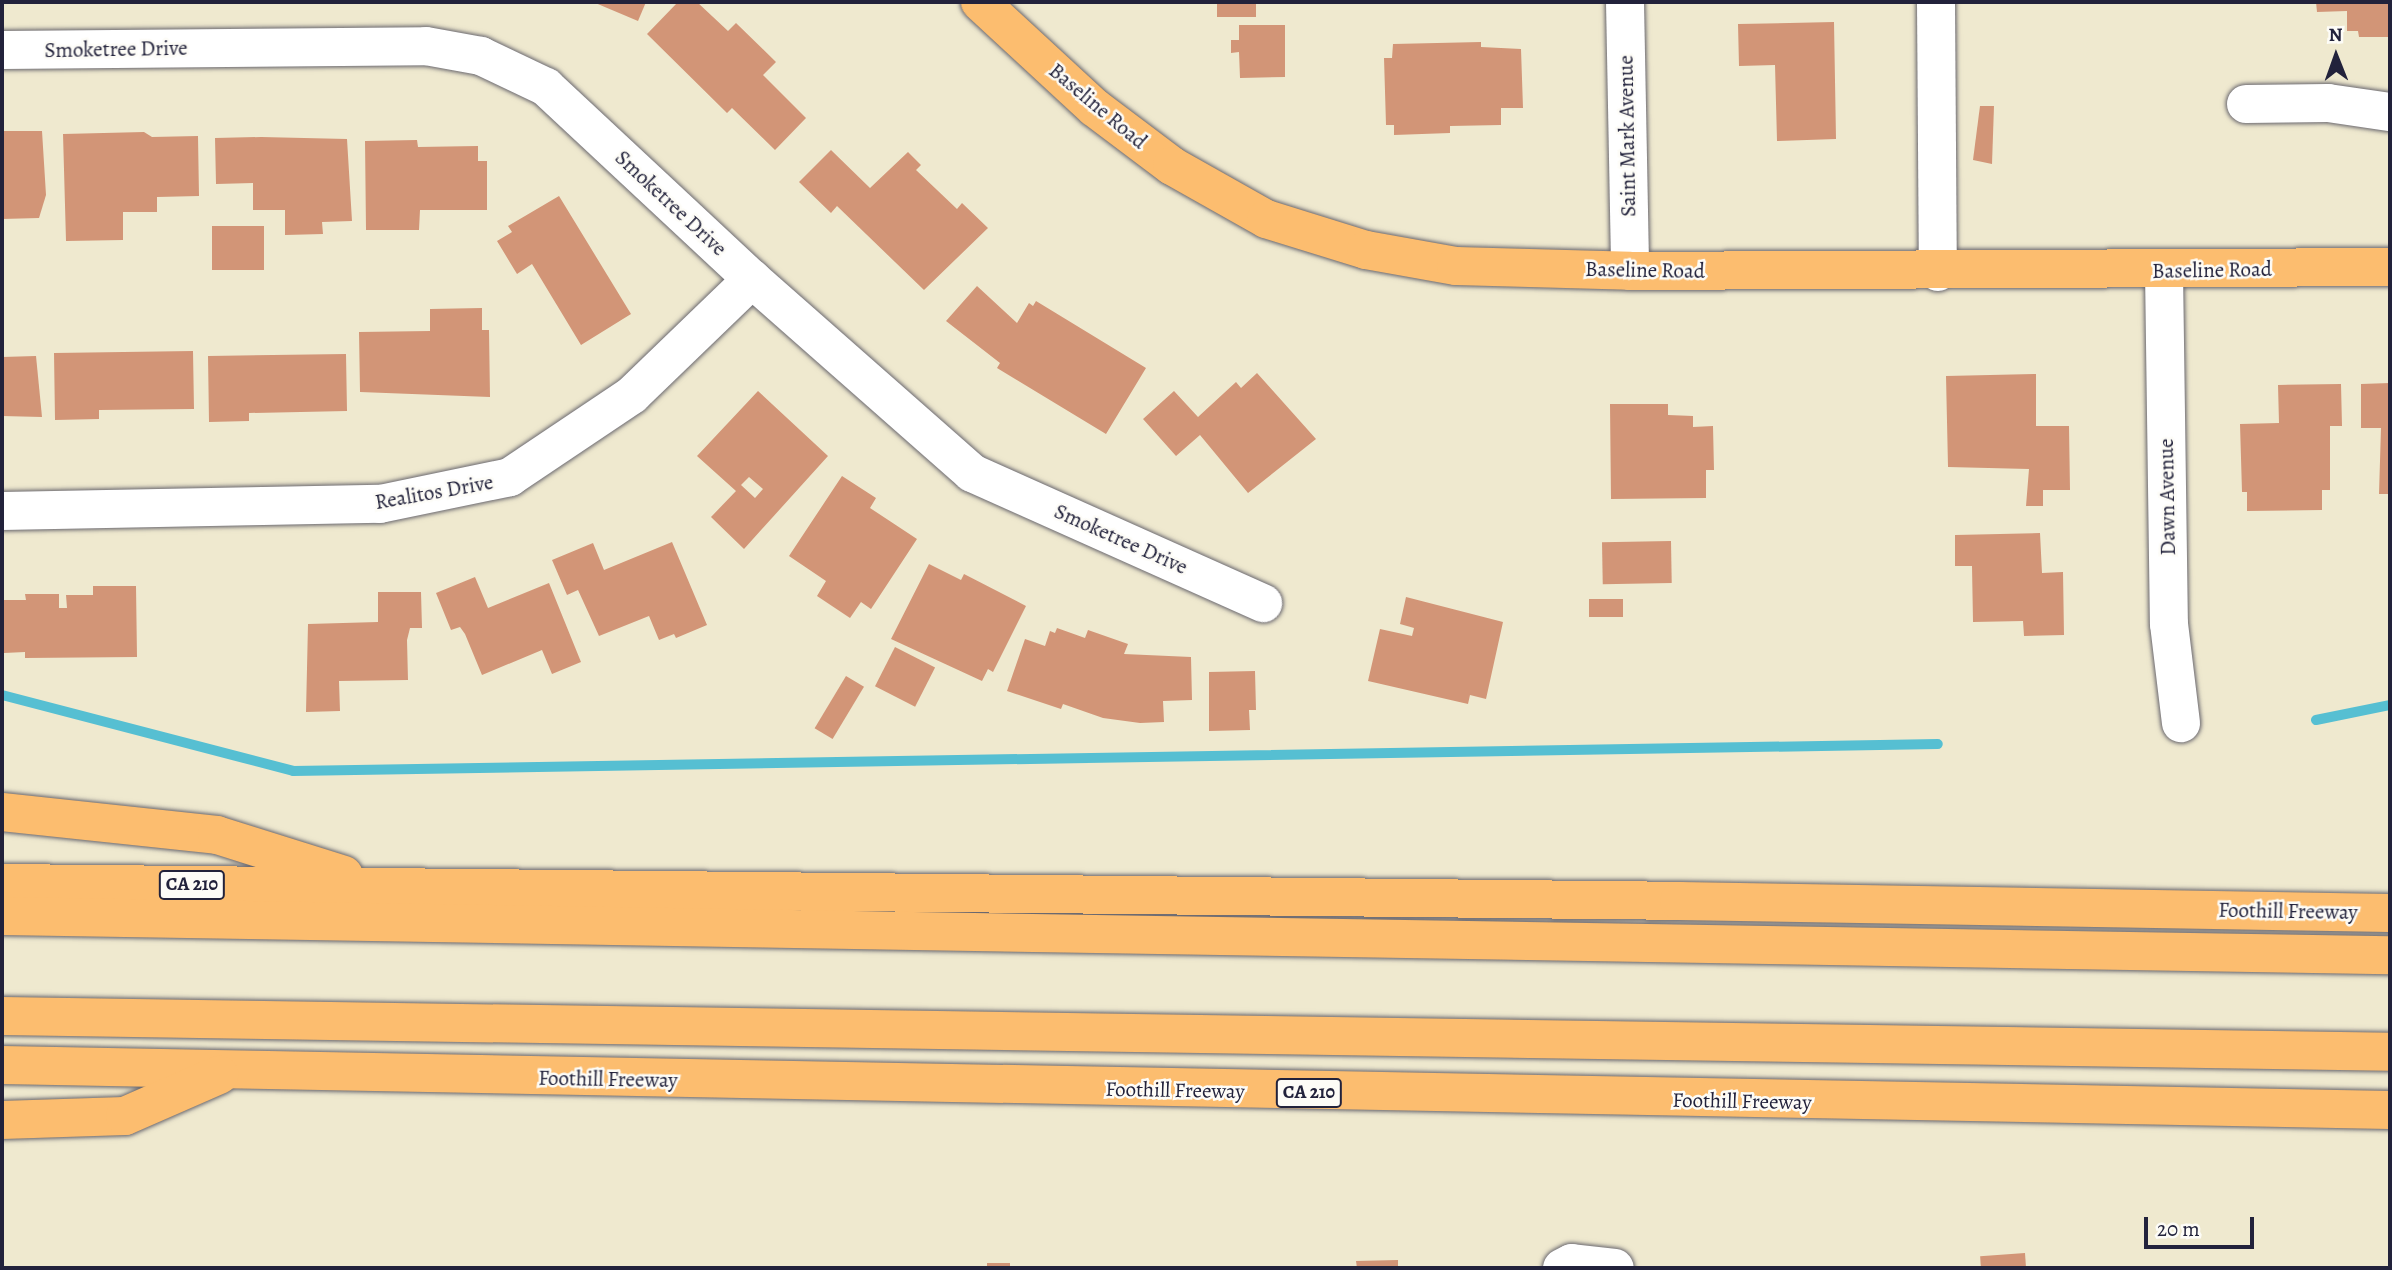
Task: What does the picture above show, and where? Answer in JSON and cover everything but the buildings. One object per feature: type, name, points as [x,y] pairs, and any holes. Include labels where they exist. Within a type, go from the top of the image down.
[{"type":"main road","name":"Baseline Road","points":[[980,2],[1095,108],[1172,166],[1266,219],[1366,250],[1456,266],[1630,271],[2164,271],[2390,267]]},
{"type":"main road","points":[[2,812],[217,835],[383,887]]},
{"type":"main road","name":"Foothill Freeway","points":[[2,883],[2390,913]]},
{"type":"main road","points":[[2,916],[2390,955]]},
{"type":"main road","points":[[2,1016],[2390,1052]]},
{"type":"main road","name":"Foothill Freeway","points":[[2,1065],[2390,1111]]},
{"type":"main road","points":[[2,1120],[125,1116],[229,1071]]},
{"type":"street","name":"Saint Mark Avenue","points":[[1625,2],[1630,271]]},
{"type":"street","points":[[1936,2],[1938,272]]},
{"type":"street","name":"Smoketree Drive","points":[[2,50],[426,46],[481,56],[546,87],[752,279],[972,473],[1263,603]]},
{"type":"street","points":[[2245,104],[2328,103],[2390,111]]},
{"type":"street","name":"Dawn Avenue","points":[[2164,271],[2169,624],[2181,723]]},
{"type":"street","name":"Realitos Drive","points":[[2,511],[380,504],[510,477],[632,395],[752,279]]},
{"type":"street","points":[[1562,1268],[1572,1263],[1615,1268]]},
{"type":"waterway","points":[[2,695],[293,771],[1938,744]]},
{"type":"waterway","points":[[2316,720],[2390,705]]}]
